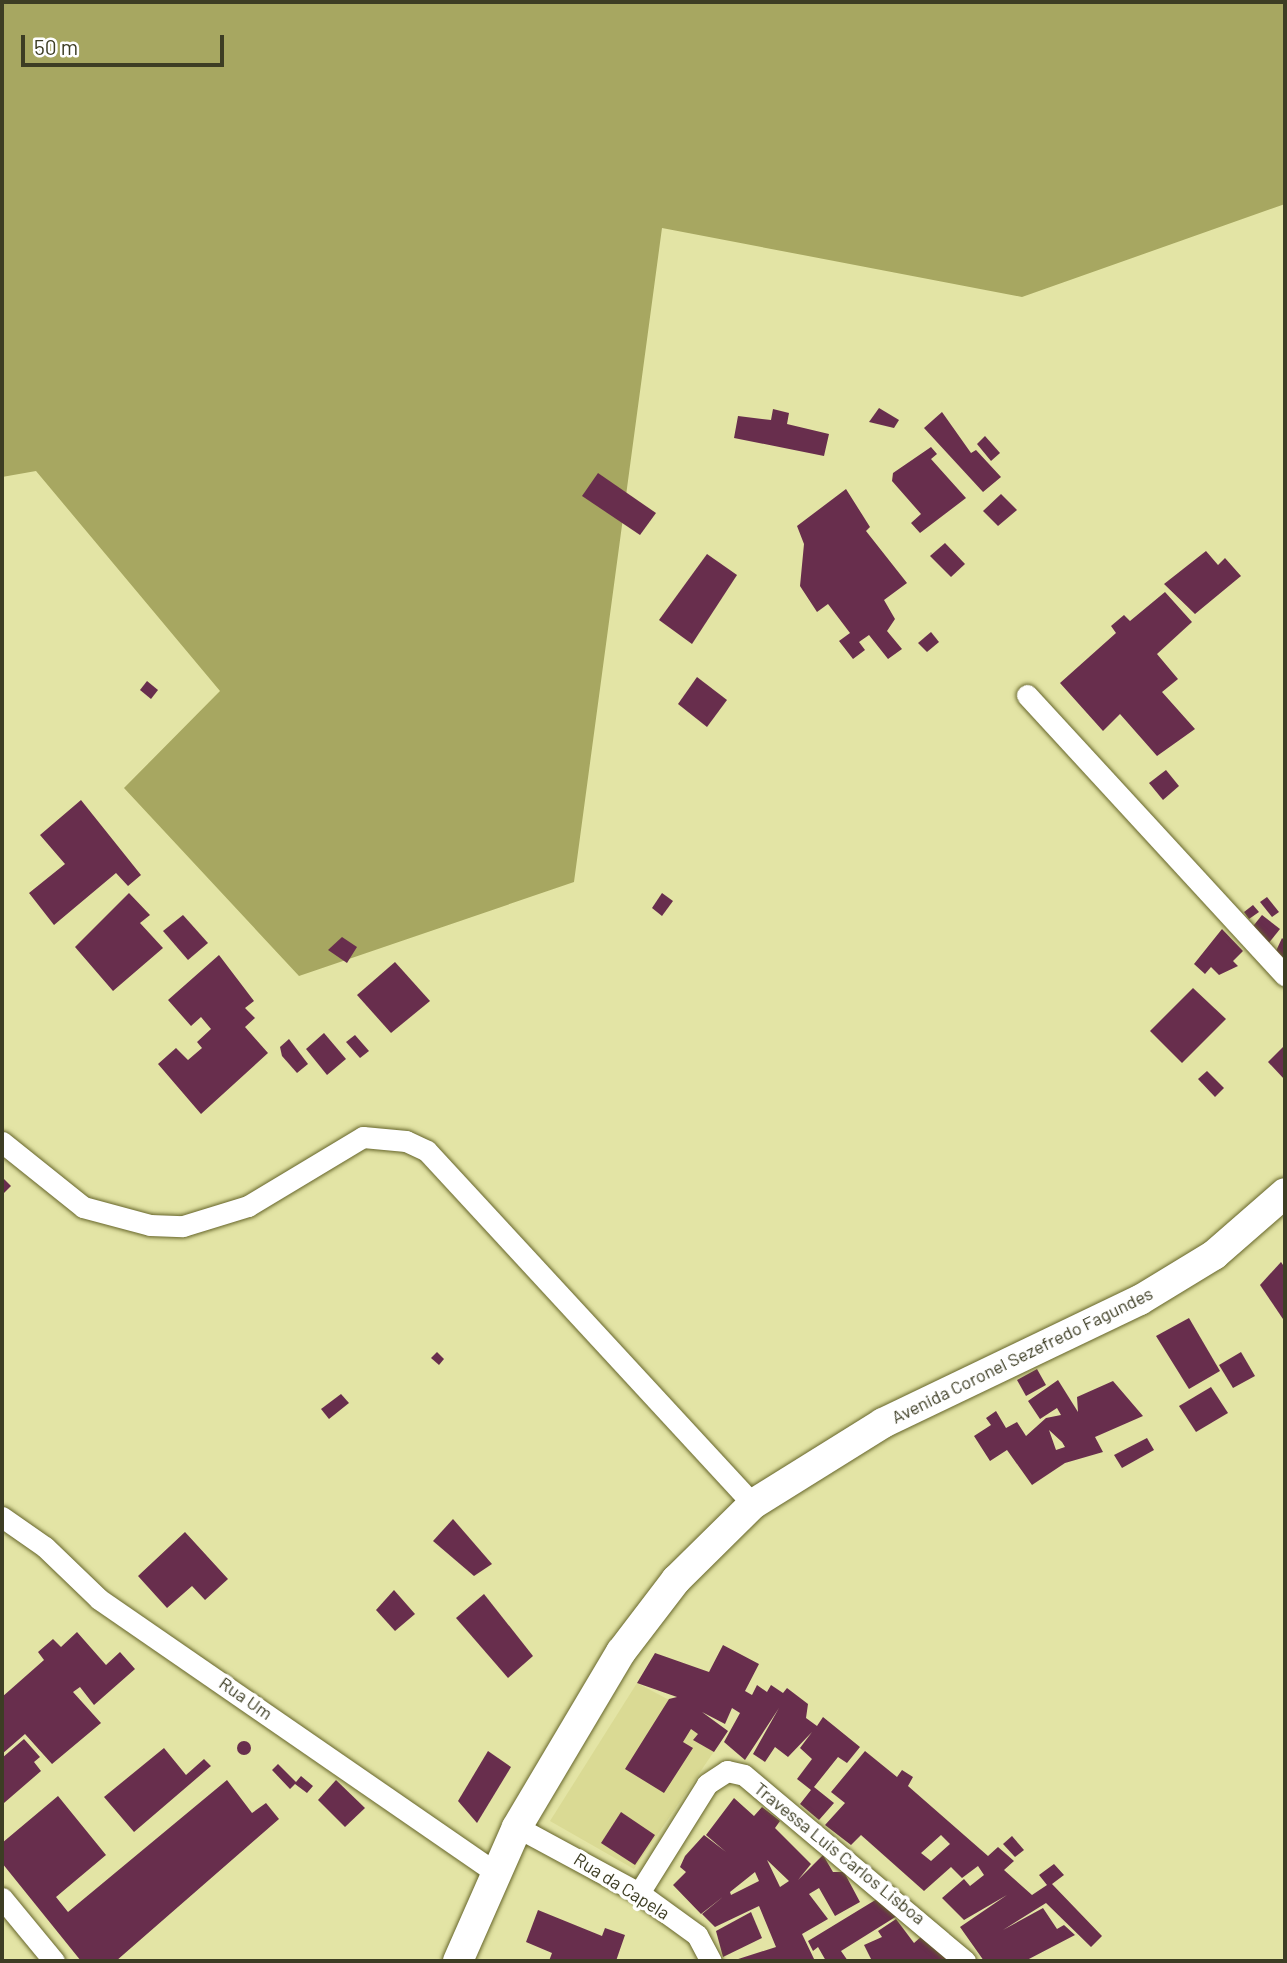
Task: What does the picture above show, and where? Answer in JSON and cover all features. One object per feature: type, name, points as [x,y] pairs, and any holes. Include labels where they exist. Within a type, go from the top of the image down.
[{"type":"main road","name":"Avenida Coronel Sezefredo Fagundes","points":[[458,1961],[517,1827],[621,1652],[676,1580],[753,1504],[883,1423],[1140,1300],[1214,1255],[1285,1193]]},
{"type":"street","points":[[1027,695],[1285,976]]},
{"type":"street","points":[[2,1142],[83,1207],[150,1226],[183,1226],[248,1206],[363,1137],[406,1141],[427,1151],[753,1504]]},
{"type":"street","name":"Rua Um","points":[[2,1517],[45,1547],[100,1599],[496,1873]]},
{"type":"street","name":"Travessa Luis Carlos Lisboa","points":[[639,1893],[707,1784],[727,1771],[764,1791],[965,1961]]},
{"type":"street","name":"Rua da Capela","points":[[517,1827],[639,1893],[697,1935],[712,1961]]},
{"type":"street","points":[[2,1898],[54,1961]]},
{"type":"shaded area","points":[[2,2],[1285,2],[1285,204],[1022,297],[662,228],[574,882],[299,976],[124,788],[220,691],[36,471],[2,477]]},
{"type":"shaded area","points":[[637,1683],[728,1731],[634,1869],[550,1821]]},
{"type":"building","points":[[879,408],[899,420],[894,428],[869,422]]},
{"type":"building","points":[[773,409],[789,413],[787,424],[829,434],[824,456],[734,438],[738,416],[771,420]]},
{"type":"building","points":[[942,412],[971,453],[976,450],[1001,477],[983,492],[924,428]]},
{"type":"building","points":[[985,436],[1000,453],[991,461],[977,444]]},
{"type":"building","points":[[931,447],[937,454],[931,459],[966,498],[920,533],[911,523],[921,514],[892,481],[893,473]]},
{"type":"building","points":[[598,473],[656,513],[640,535],[582,496]]},
{"type":"building","points":[[846,489],[870,527],[866,531],[907,583],[884,600],[895,619],[887,631],[902,649],[888,659],[869,635],[859,642],[865,650],[853,659],[839,641],[850,633],[828,604],[817,612],[800,586],[804,544],[797,526]]},
{"type":"building","points":[[1001,494],[1017,510],[998,526],[983,511]]},
{"type":"building","points":[[945,543],[965,564],[951,577],[930,556]]},
{"type":"building","points":[[1206,551],[1218,565],[1225,558],[1241,576],[1195,614],[1164,584]]},
{"type":"building","points":[[707,554],[737,575],[692,644],[659,620]]},
{"type":"building","points":[[1165,592],[1192,622],[1157,654],[1178,679],[1162,692],[1195,729],[1157,756],[1120,714],[1103,731],[1060,683],[1116,633],[1111,626],[1124,615],[1130,621]]},
{"type":"building","points":[[931,632],[939,642],[927,652],[918,643]]},
{"type":"building","points":[[697,677],[727,700],[707,727],[678,704]]},
{"type":"building","points":[[147,681],[158,690],[151,699],[140,690]]},
{"type":"building","points":[[1166,770],[1179,786],[1163,800],[1149,783]]},
{"type":"building","points":[[81,800],[141,875],[128,886],[116,873],[54,925],[29,893],[65,864],[40,835]]},
{"type":"building","points":[[129,893],[150,915],[140,923],[163,948],[113,991],[75,947]]},
{"type":"building","points":[[662,893],[673,901],[662,916],[652,908]]},
{"type":"building","points":[[1267,897],[1279,912],[1272,917],[1260,902]]},
{"type":"building","points":[[1253,905],[1259,912],[1249,919],[1244,912]]},
{"type":"building","points":[[183,915],[208,943],[188,960],[163,931]]},
{"type":"building","points":[[1262,915],[1280,929],[1268,944],[1250,930]]},
{"type":"building","points":[[1222,929],[1243,951],[1233,961],[1238,966],[1219,975],[1211,967],[1205,974],[1194,964]]},
{"type":"building","points":[[342,937],[357,947],[347,963],[328,950]]},
{"type":"building","points":[[1282,938],[1285,941],[1285,959],[1276,951]]},
{"type":"building","points":[[219,955],[254,1001],[245,1008],[255,1018],[245,1027],[268,1053],[201,1114],[158,1064],[176,1048],[188,1060],[202,1048],[197,1042],[211,1029],[201,1017],[191,1026],[168,1000]]},
{"type":"building","points":[[395,962],[430,1001],[391,1033],[357,995]]},
{"type":"building","points":[[1193,988],[1226,1019],[1182,1063],[1150,1031]]},
{"type":"building","points":[[324,1033],[346,1059],[327,1075],[306,1049]]},
{"type":"building","points":[[355,1035],[369,1051],[360,1058],[346,1042]]},
{"type":"building","points":[[289,1039],[308,1064],[297,1073],[282,1056],[280,1047]]},
{"type":"building","points":[[1285,1045],[1285,1080],[1268,1062]]},
{"type":"building","points":[[1207,1071],[1224,1088],[1215,1097],[1198,1079]]},
{"type":"building","points":[[2,1177],[11,1186],[2,1195]]},
{"type":"building","points":[[1281,1262],[1285,1268],[1285,1322],[1260,1285]]},
{"type":"building","points":[[1189,1318],[1220,1371],[1189,1389],[1156,1336]]},
{"type":"building","points":[[437,1352],[444,1359],[439,1365],[431,1358]]},
{"type":"building","points":[[1241,1352],[1255,1376],[1233,1388],[1219,1365]]},
{"type":"building","points":[[1037,1369],[1046,1385],[1026,1396],[1017,1380]]},
{"type":"building","points":[[1058,1380],[1078,1412],[1077,1397],[1113,1381],[1143,1416],[1095,1437],[1103,1452],[1065,1463],[1032,1485],[1007,1450],[990,1461],[974,1436],[991,1425],[986,1418],[996,1411],[1006,1428],[1017,1422],[1026,1436],[1046,1418],[1061,1415],[1057,1408],[1040,1419],[1028,1401]],"holes":[[[1049,1430],[1065,1447],[1056,1450]]]},
{"type":"building","points":[[1211,1387],[1228,1413],[1196,1432],[1179,1406]]},
{"type":"building","points":[[341,1394],[349,1403],[329,1419],[321,1409]]},
{"type":"building","points":[[1147,1438],[1154,1450],[1122,1468],[1114,1455]]},
{"type":"building","points":[[453,1519],[492,1564],[474,1576],[433,1541]]},
{"type":"building","points":[[185,1532],[228,1579],[205,1600],[192,1586],[167,1608],[138,1576]]},
{"type":"building","points":[[394,1590],[415,1614],[395,1631],[376,1610]]},
{"type":"building","points":[[484,1594],[533,1656],[508,1678],[456,1618]]},
{"type":"building","points":[[77,1632],[106,1665],[120,1652],[135,1669],[94,1705],[80,1687],[73,1692],[101,1723],[52,1764],[25,1734],[2,1754],[2,1697],[44,1660],[38,1652],[53,1639],[61,1647]]},
{"type":"building","points":[[723,1645],[759,1664],[745,1691],[752,1695],[757,1685],[767,1692],[771,1685],[783,1693],[787,1688],[808,1704],[806,1718],[817,1726],[823,1717],[860,1747],[847,1763],[838,1757],[814,1787],[834,1803],[819,1820],[800,1804],[811,1790],[797,1779],[812,1759],[800,1748],[812,1732],[788,1757],[775,1747],[765,1762],[753,1754],[779,1708],[745,1760],[724,1742],[740,1713],[732,1708],[725,1724],[702,1712],[728,1731],[714,1752],[693,1740],[698,1734],[691,1729],[683,1742],[693,1748],[664,1793],[625,1769],[669,1699],[677,1697],[637,1683],[655,1653],[709,1672]]},
{"type":"building","points":[[24,1739],[40,1757],[34,1762],[41,1771],[4,1803],[2,1758]]},
{"type":"building","points":[[241,1741],[247,1741],[251,1748],[247,1755],[241,1755],[237,1751],[237,1745]]},
{"type":"building","points":[[164,1748],[186,1775],[204,1759],[211,1766],[134,1832],[104,1797]]},
{"type":"building","points":[[488,1751],[511,1767],[477,1823],[458,1801]]},
{"type":"building","points":[[865,1751],[897,1777],[902,1770],[913,1777],[908,1786],[988,1856],[998,1847],[1014,1861],[1004,1870],[1032,1895],[1047,1885],[1039,1875],[1054,1864],[1064,1875],[1052,1884],[1102,1936],[1091,1947],[1046,1903],[1003,1930],[1043,1908],[1057,1929],[1064,1925],[1075,1935],[1027,1960],[984,1961],[960,1927],[1007,1895],[964,1920],[942,1898],[964,1879],[970,1886],[984,1875],[978,1866],[962,1878],[951,1867],[924,1891],[861,1835],[851,1845],[825,1825],[845,1803],[831,1792]],"holes":[[[941,1835],[950,1844],[931,1861],[921,1853]]]},
{"type":"building","points":[[278,1764],[296,1782],[301,1776],[313,1786],[307,1793],[295,1784],[290,1789],[272,1770]]},
{"type":"building","points":[[227,1780],[252,1813],[266,1803],[279,1819],[116,1961],[81,1961],[2,1863],[2,1843],[58,1796],[106,1855],[56,1897],[68,1912]]},
{"type":"building","points":[[336,1780],[365,1808],[345,1827],[318,1800]]},
{"type":"building","points":[[734,1798],[754,1816],[762,1807],[780,1821],[775,1828],[811,1864],[798,1880],[823,1855],[833,1872],[844,1872],[860,1902],[835,1916],[819,1888],[809,1894],[828,1919],[802,1934],[815,1961],[732,1961],[776,1947],[759,1906],[715,1927],[702,1914],[724,1896],[701,1914],[673,1885],[686,1872],[680,1867],[685,1856],[704,1835],[726,1852],[706,1835]],"holes":[[[767,1860],[789,1881],[780,1887]],[[755,1872],[759,1881],[731,1895],[730,1892]]]},
{"type":"building","points":[[621,1812],[655,1835],[635,1865],[601,1843]]},
{"type":"building","points":[[1012,1836],[1024,1850],[1015,1857],[1003,1844]]},
{"type":"building","points":[[877,1899],[897,1916],[841,1951],[848,1961],[826,1961],[818,1947],[813,1951],[808,1941]]},
{"type":"building","points":[[538,1910],[602,1936],[605,1928],[625,1935],[616,1961],[549,1961],[552,1953],[526,1942]]},
{"type":"building","points":[[751,1912],[762,1938],[723,1957],[716,1931]]},
{"type":"building","points":[[896,1919],[914,1943],[922,1936],[952,1961],[872,1961],[864,1945],[882,1937],[878,1931]]}]
